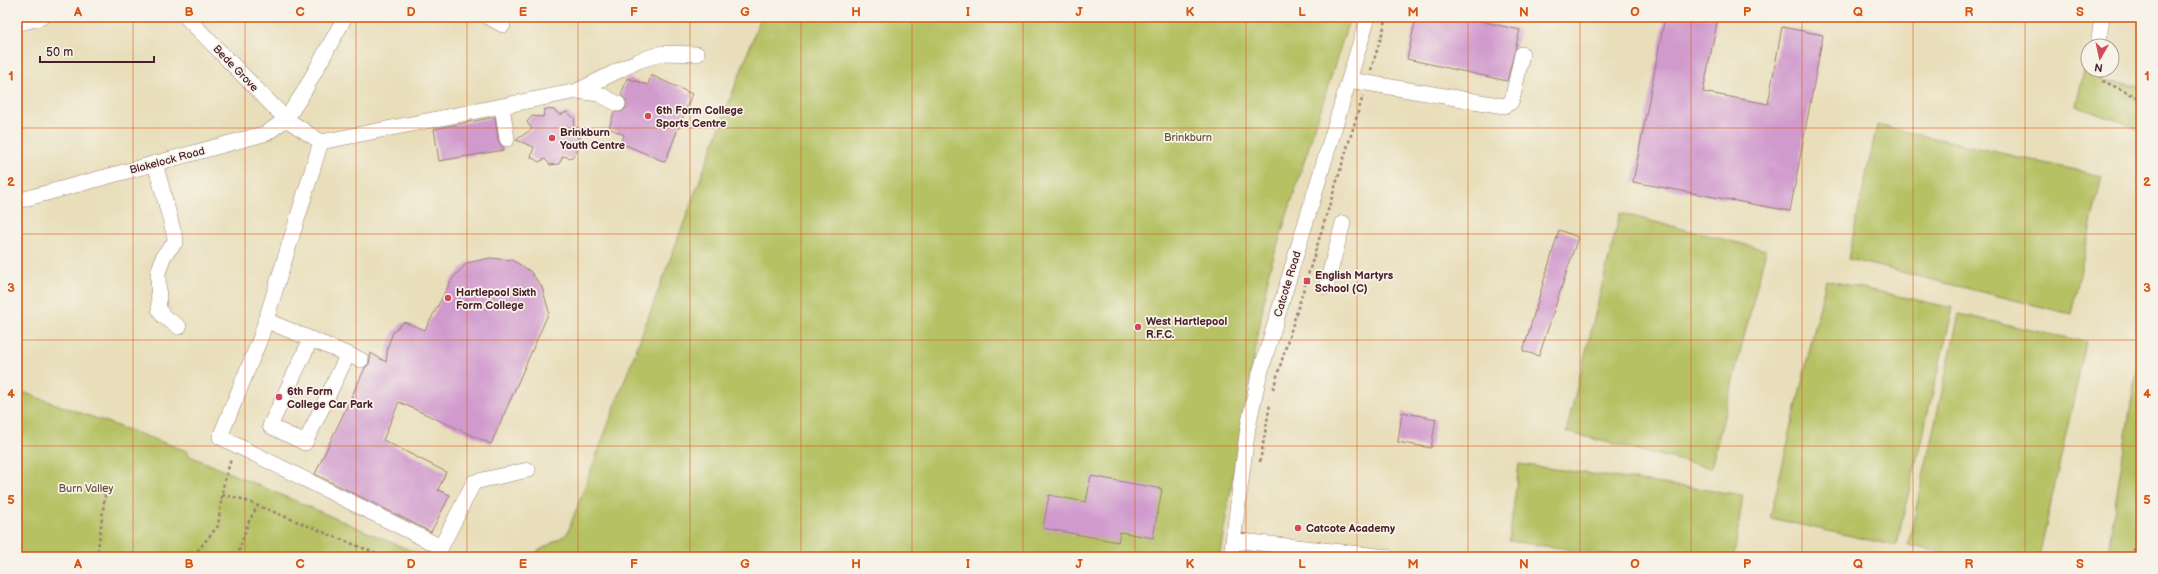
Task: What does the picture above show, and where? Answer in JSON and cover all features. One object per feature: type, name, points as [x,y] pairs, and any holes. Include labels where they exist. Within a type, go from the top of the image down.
[{"type":"street","points":[[17,24],[42,17]]},
{"type":"street","name":"Bede Grove","points":[[186,17],[286,119],[321,142]]},
{"type":"street","name":"Blakelock Road","points":[[17,201],[267,133],[286,119],[302,96],[345,17]]},
{"type":"street","points":[[488,17],[503,25]]},
{"type":"street","name":"Catcote Road","points":[[1231,557],[1248,427],[1258,380],[1368,17]]},
{"type":"street","points":[[2099,38],[2102,17]]},
{"type":"street","points":[[528,470],[474,482],[441,546],[220,437],[265,320],[321,142],[577,91],[638,61],[663,53],[697,54]]},
{"type":"street","points":[[1349,80],[1504,106],[1510,102],[1513,96],[1522,54]]},
{"type":"street","points":[[577,91],[598,94],[618,104]]},
{"type":"street","points":[[502,106],[507,139]]},
{"type":"street","points":[[155,163],[176,241],[164,255],[159,265],[159,309],[163,316],[179,327]]},
{"type":"street","points":[[1326,287],[1343,223]]},
{"type":"street","points":[[265,320],[355,357],[304,443],[270,426],[311,339]]},
{"type":"street","points":[[1233,540],[1284,551],[1387,557]]},
{"type":"path","points":[[1272,393],[1387,17]]},
{"type":"path","points":[[2101,78],[2103,81],[2141,99]]},
{"type":"path","points":[[1260,465],[1270,401]]},
{"type":"path","points":[[197,557],[198,550],[218,526],[222,495],[235,444]]},
{"type":"path","points":[[97,557],[106,487]]},
{"type":"path","points":[[222,495],[239,498],[258,505],[385,557]]},
{"type":"path","points":[[2133,557],[2141,499]]},
{"type":"path","points":[[237,557],[248,523],[258,505]]},
{"type":"green space","name":"Brinkburn","points":[[761,17],[1040,17],[1091,21],[1092,17],[1350,17],[1269,272],[1219,557],[528,557],[567,534]]},
{"type":"green space","points":[[2082,78],[2103,78],[2103,81],[2141,86],[2141,130],[2076,105]]},
{"type":"green space","points":[[1877,125],[2102,176],[2071,314],[1848,259]]},
{"type":"green space","points":[[1620,213],[1766,250],[1711,468],[1566,432]]},
{"type":"green space","points":[[1826,280],[1953,308],[1896,546],[1770,518]]},
{"type":"green space","points":[[1959,314],[2086,342],[2039,557],[1962,557],[1908,545]]},
{"type":"green space","points":[[2141,339],[2141,557],[2107,557]]},
{"type":"green space","name":"Burn Valley","points":[[17,390],[187,451],[190,456],[426,557],[17,557]]},
{"type":"green space","points":[[1519,464],[1743,495],[1734,557],[1625,557],[1509,541]]},
{"type":"building","points":[[1416,17],[1462,17],[1520,30],[1507,81],[1407,59]]},
{"type":"building","points":[[1665,17],[1718,17],[1703,92],[1768,104],[1782,27],[1823,35],[1790,211],[1633,182]]},
{"type":"building","name":"6th Form College Sports Centre","points":[[651,75],[692,94],[665,162],[621,143],[624,135],[609,128],[614,112],[622,112],[626,108],[626,100],[621,95],[627,78],[648,85]]},
{"type":"building","name":"Brinkburn Youth Centre","points":[[545,109],[554,110],[560,115],[567,112],[575,119],[573,128],[579,131],[580,140],[574,142],[577,151],[571,158],[563,156],[559,164],[550,165],[545,159],[539,162],[531,157],[534,147],[516,140],[532,129],[527,122],[532,116],[543,117]]},
{"type":"building","points":[[495,117],[498,140],[504,150],[439,161],[434,129]]},
{"type":"building","points":[[1559,230],[1578,237],[1539,356],[1523,351]]},
{"type":"building","points":[[490,258],[512,260],[530,271],[542,287],[549,312],[491,444],[399,402],[383,440],[446,472],[438,490],[450,495],[431,532],[315,474],[365,368],[369,364],[371,353],[386,362],[388,346],[393,332],[404,322],[425,330],[452,279],[467,263]]},
{"type":"building","points":[[1402,412],[1436,419],[1431,448],[1398,442]]},
{"type":"building","points":[[1091,476],[1162,489],[1153,538],[1120,532],[1118,542],[1043,528],[1049,495],[1086,502]]},
{"type":"place","name":"6th Form College Sports Centre","points":[[648,116]]},
{"type":"place","name":"Brinkburn Youth Centre","points":[[552,138]]},
{"type":"place","name":"English Martyrs School (C)","points":[[1307,281]]},
{"type":"place","name":"Hartlepool Sixth Form College","points":[[448,298]]},
{"type":"place","name":"West Hartlepool R.F.C.","points":[[1138,327]]},
{"type":"place","name":"6th Form College Car Park","points":[[279,397]]},
{"type":"place","name":"Catcote Academy","points":[[1298,528]]}]
